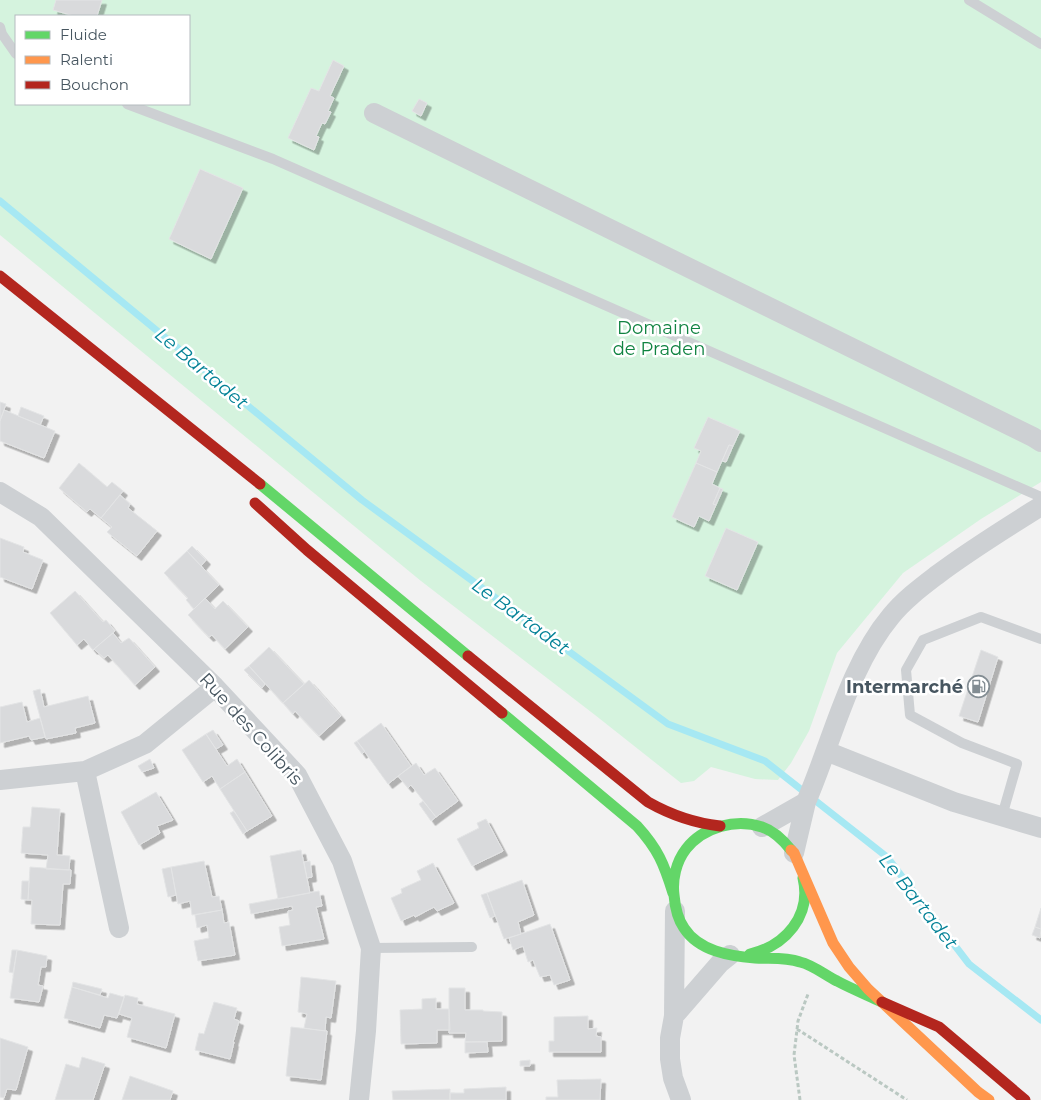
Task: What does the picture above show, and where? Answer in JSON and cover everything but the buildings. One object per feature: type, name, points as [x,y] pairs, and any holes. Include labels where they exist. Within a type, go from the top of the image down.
[{"type":"main road","points":[[0,276],[256,481],[648,802],[683,819],[720,826],[741,823],[762,827],[780,837],[794,853],[839,955],[861,983],[988,1100]]},
{"type":"main road","points":[[62,326],[186,439]]},
{"type":"main road","points":[[250,498],[307,550],[645,834],[660,856],[684,928],[699,942],[717,952],[802,962],[838,982],[939,1027],[1025,1100]]},
{"type":"main road","points":[[674,901],[673,888],[676,868],[686,849],[701,835],[720,826]]},
{"type":"main road","points":[[734,955],[758,953],[776,944],[791,930],[801,912],[805,892],[802,871]]},
{"type":"street","points":[[374,113],[1007,423],[1041,442]]},
{"type":"street","name":"Rue des Colibris","points":[[0,492],[41,517],[215,687],[297,775],[342,861],[371,948],[366,1031],[359,1100]]},
{"type":"street","points":[[794,853],[806,802],[818,775],[842,705],[873,642],[891,616],[910,596],[964,555],[1041,506]]},
{"type":"street","points":[[0,780],[85,771],[145,744],[215,687]]},
{"type":"street","points":[[826,751],[954,802],[1002,816],[1040,824]]},
{"type":"street","points":[[85,771],[119,928]]},
{"type":"street","points":[[762,827],[806,802]]},
{"type":"street","points":[[674,901],[674,1016],[670,1038],[670,1059],[673,1078],[681,1100]]},
{"type":"street","points":[[674,1016],[720,963],[734,955]]},
{"type":"lane","points":[[969,0],[1041,44]]},
{"type":"lane","points":[[0,27],[2,34],[15,53]]},
{"type":"lane","points":[[130,105],[273,159],[1041,497]]},
{"type":"lane","points":[[1002,816],[1017,764],[962,743],[910,715],[906,670],[924,640],[981,617],[1041,639]]},
{"type":"lane","points":[[371,948],[472,947]]},
{"type":"path","points":[[800,1100],[794,1054],[798,1020],[817,970]]},
{"type":"path","points":[[797,1029],[907,1100]]},
{"type":"green space","name":"Domaine de Praden","points":[[0,0],[1041,0],[1041,482],[981,519],[903,573],[837,653],[809,731],[791,763],[778,780],[755,779],[711,767],[694,781],[681,783],[421,581],[0,235]]},
{"type":"waterway","name":"Le Bartadet","points":[[0,201],[362,500],[668,724],[765,761],[887,857],[969,964],[1041,1020]]},
{"type":"traffic: fast","points":[[260,484],[468,656]]},
{"type":"traffic: fast","points":[[502,713],[637,826],[659,857],[673,893]]},
{"type":"traffic: fast","points":[[791,850],[774,833],[752,824],[721,826],[701,835],[686,849],[676,871],[674,899],[682,924],[690,936],[715,951],[735,956],[789,959],[805,963],[832,979],[882,1002]]},
{"type":"traffic: fast","points":[[750,954],[774,944],[793,927],[803,905],[805,892],[803,878]]},
{"type":"traffic: slow","points":[[791,850],[833,943],[849,967],[868,989],[978,1092],[989,1100]]},
{"type":"traffic: jam","points":[[0,276],[260,484]]},
{"type":"traffic: jam","points":[[255,503],[307,550],[502,713]]},
{"type":"traffic: jam","points":[[468,656],[648,802],[683,818],[720,826]]},
{"type":"traffic: jam","points":[[882,1002],[939,1027],[1025,1100]]},
{"type":"place","name":"Intermarché","points":[[979,687]]}]
